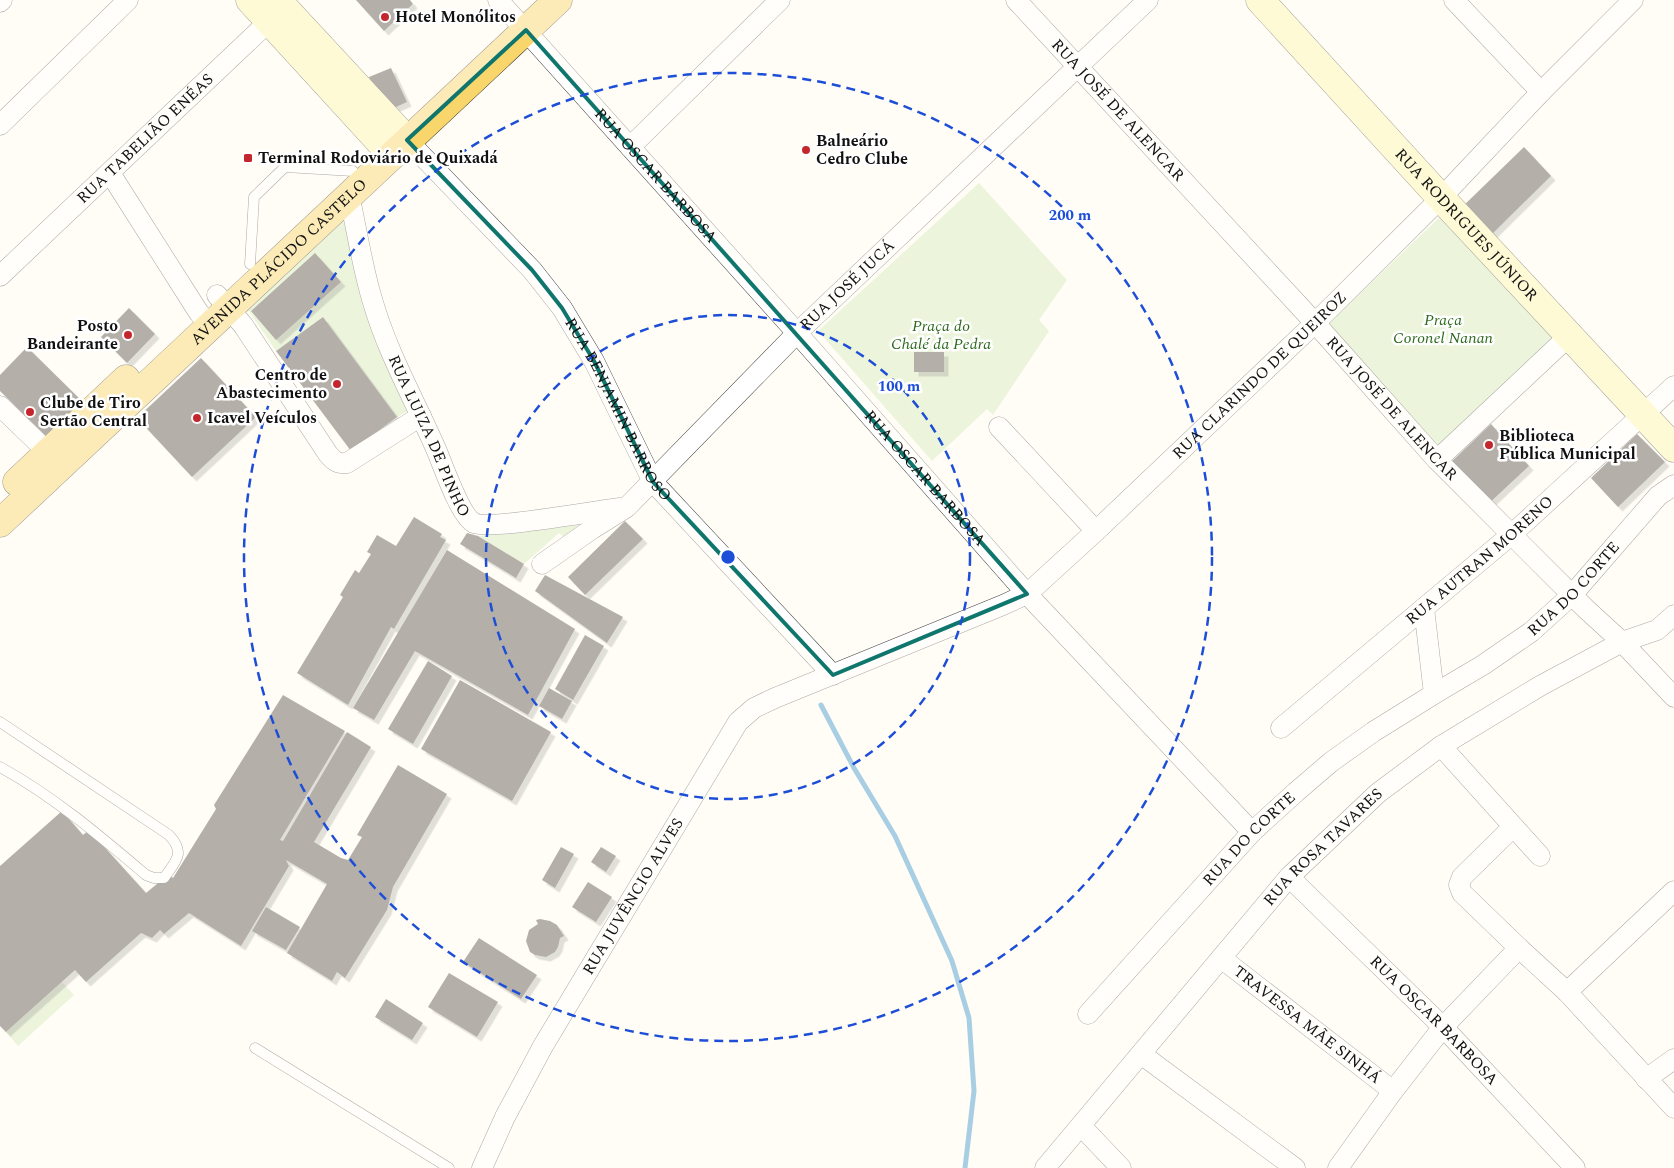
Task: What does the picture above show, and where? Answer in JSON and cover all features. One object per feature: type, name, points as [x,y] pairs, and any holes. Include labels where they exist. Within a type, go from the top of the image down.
[{"type":"main road","points":[[250,0],[280,7],[395,142]]},
{"type":"main road","name":"AVENIDA PLÁCIDO CASTELO","points":[[2,511],[55,459],[395,142],[513,16],[535,0]]},
{"type":"main road","name":"AVENIDA PLÁCIDO CASTELO","points":[[513,16],[558,0]]},
{"type":"main road","name":"RUA RODRIGUES JÚNIOR","points":[[1260,0],[1674,448]]},
{"type":"main road","name":"AVENIDA PLÁCIDO CASTELO","points":[[214,310],[250,264],[351,183]]},
{"type":"street","points":[[0,125],[128,0]]},
{"type":"street","points":[[630,147],[780,0]]},
{"type":"street","name":"RUA JOSÉ DE ALENCAR","points":[[1016,0],[1316,323],[1437,460],[1511,535],[1622,642],[1674,697]]},
{"type":"street","name":"RUA JOSÉ JUCÁ","points":[[542,564],[627,507],[797,334],[1148,0]]},
{"type":"street","points":[[1454,0],[1542,92]]},
{"type":"street","name":"RUA CLARINDO DE QUEIROZ","points":[[833,675],[1027,594],[1096,532],[1316,323],[1441,198],[1633,0]]},
{"type":"street","name":"RUA TABELIÃO ENÉAS","points":[[0,276],[110,173],[280,7]]},
{"type":"street","name":"RUA OSCAR BARBOSA","points":[[513,16],[1027,594],[1252,832]]},
{"type":"street","name":"RUA BENJAMIN BARROSO","points":[[395,142],[532,270],[562,308],[594,360],[653,482],[833,675]]},
{"type":"street","points":[[110,173],[214,310],[243,326],[334,461],[340,464],[347,463],[421,416]]},
{"type":"street","name":"RUA LUIZA DE PINHO","points":[[351,183],[371,298],[380,325],[402,379],[421,416],[466,516],[473,522],[482,525],[519,522],[627,507]]},
{"type":"street","points":[[1437,460],[1569,336]]},
{"type":"street","name":"RUA AUTRAN MORENO","points":[[1281,728],[1511,535],[1674,387]]},
{"type":"street","points":[[0,406],[55,459]]},
{"type":"street","points":[[999,427],[1096,532]]},
{"type":"street","name":"RUA DO CORTE","points":[[1088,1014],[1252,832],[1296,792],[1331,762],[1373,732],[1483,665],[1531,632],[1572,595],[1658,496],[1674,484]]},
{"type":"street","points":[[1424,608],[1434,694]]},
{"type":"street","name":"RUA ROSA TAVARES","points":[[1045,1168],[1288,877],[1378,793],[1441,746],[1540,686],[1622,642],[1657,630],[1674,615]]},
{"type":"street","name":"RUA JUVÊNCIO ALVES","points":[[482,1168],[505,1117],[543,1046],[738,722],[754,708],[833,675]]},
{"type":"street","points":[[1441,746],[1540,856]]},
{"type":"street","points":[[1512,827],[1465,874],[1459,885],[1462,893],[1567,992],[1674,1108]]},
{"type":"street","name":"RUA OSCAR BARBOSA","points":[[1288,877],[1443,1027],[1575,1168]]},
{"type":"street","points":[[1567,992],[1674,891]]},
{"type":"street","points":[[1338,1168],[1443,1027],[1519,948]]},
{"type":"street","name":"TRAVESSA MÃE SINHÁ","points":[[1220,958],[1393,1092]]},
{"type":"street","points":[[1142,1054],[1294,1168]]},
{"type":"street","points":[[1646,1079],[1674,1059]]},
{"type":"street","points":[[1082,1126],[1121,1168]]},
{"type":"lane","points":[[250,264],[254,197],[285,167],[351,183]]},
{"type":"lane","points":[[0,722],[168,835],[177,844],[180,852],[176,861],[164,878],[154,878],[146,875],[87,826],[19,777],[0,766]]},
{"type":"lane","points":[[255,1048],[449,1168]]},
{"type":"highlighted area","points":[[526,30],[1027,594],[833,675],[653,482],[594,361],[562,308],[532,270],[407,140]]},
{"type":"green space","name":"Praça do Chalé da Pedra","points":[[979,183],[1067,280],[1039,320],[1049,331],[993,415],[987,409],[932,461],[818,331]]},
{"type":"green space","name":"Praça Coronel Nanan","points":[[1445,212],[1557,333],[1439,446],[1328,324]]},
{"type":"green space","points":[[341,214],[352,226],[408,411],[397,417],[323,317],[276,351],[244,304]]},
{"type":"green space","points":[[579,525],[565,539],[559,533],[524,564],[478,536]]},
{"type":"green space","points":[[62,982],[74,995],[18,1046],[6,1032]]},
{"type":"building","name":"Hotel Monólitos","points":[[356,0],[410,0],[413,4],[384,31]]},
{"type":"building","points":[[391,68],[407,102],[385,112],[369,77]]},
{"type":"building","points":[[1524,147],[1551,176],[1486,240],[1458,211]]},
{"type":"building","points":[[315,253],[341,282],[276,340],[251,311]]},
{"type":"building","name":"Posto Bandeirante","points":[[129,308],[155,334],[127,363],[101,337]]},
{"type":"building","name":"Centro de Abastecimento","points":[[323,317],[397,417],[351,451],[276,351]]},
{"type":"building","points":[[27,347],[86,405],[51,441],[0,391],[0,375]]},
{"type":"building","points":[[914,352],[944,352],[944,372],[914,372]]},
{"type":"building","name":"Icavel Veículos","points":[[201,358],[256,417],[192,477],[137,418]]},
{"type":"building","name":"Biblioteca Pública Municipal","points":[[1491,424],[1529,466],[1485,507],[1447,466]]},
{"type":"building","points":[[1637,434],[1665,462],[1618,507],[1591,478]]},
{"type":"building","points":[[414,517],[442,534],[440,537],[446,540],[394,629],[391,627],[348,705],[297,673],[343,597],[340,595],[355,570],[359,573],[371,554],[367,552],[377,535],[396,546]]},
{"type":"building","points":[[625,521],[643,539],[585,595],[568,577]]},
{"type":"building","points":[[467,533],[478,536],[524,564],[516,578],[460,544]]},
{"type":"building","points":[[447,550],[575,629],[528,715],[415,651],[374,720],[353,708]]},
{"type":"building","points":[[545,575],[623,617],[607,643],[535,591]]},
{"type":"building","points":[[585,635],[604,646],[573,700],[555,689]]},
{"type":"building","points":[[428,661],[452,676],[413,744],[388,729]]},
{"type":"building","points":[[460,680],[551,732],[512,801],[421,749]]},
{"type":"building","points":[[549,688],[572,701],[562,719],[539,706]]},
{"type":"building","points":[[283,695],[345,731],[280,840],[283,841],[347,732],[371,747],[314,842],[341,858],[348,860],[362,837],[357,835],[398,765],[447,794],[393,887],[387,910],[345,978],[337,972],[332,981],[287,953],[327,884],[286,860],[289,866],[241,946],[189,913],[164,934],[160,930],[152,938],[141,933],[86,982],[75,970],[6,1032],[0,1026],[0,866],[62,811],[83,835],[89,830],[146,893],[169,874],[173,878],[216,809],[214,805]]},
{"type":"building","points":[[561,847],[574,854],[555,888],[542,880]]},
{"type":"building","points":[[601,847],[616,856],[606,872],[591,862]]},
{"type":"building","points":[[588,882],[612,897],[596,922],[572,907]]},
{"type":"building","points":[[266,907],[300,927],[286,950],[252,931]]},
{"type":"building","points":[[540,919],[557,925],[564,936],[560,938],[555,952],[546,957],[530,952],[526,941],[529,930],[538,924],[536,920]]},
{"type":"building","points":[[479,938],[537,975],[521,999],[463,962]]},
{"type":"building","points":[[449,973],[498,1002],[477,1037],[428,1007]]},
{"type":"building","points":[[386,999],[423,1023],[412,1040],[375,1017]]},
{"type":"waterway","points":[[821,705],[854,768],[895,836],[952,961],[969,1018],[974,1091],[965,1168]]},
{"type":"place","name":"Hotel Monólitos","points":[[385,17]]},
{"type":"place","name":"Balneário Cedro Clube","points":[[806,150]]},
{"type":"place","name":"Terminal Rodoviário de Quixadá","points":[[248,158]]},
{"type":"place","name":"Posto Bandeirante","points":[[128,335]]},
{"type":"place","name":"Centro de Abastecimento","points":[[337,384]]},
{"type":"place","name":"Clube de Tiro Sertão Central","points":[[30,412]]},
{"type":"place","name":"Icavel Veículos","points":[[197,418]]},
{"type":"place","name":"Biblioteca Pública Municipal","points":[[1489,445]]}]
